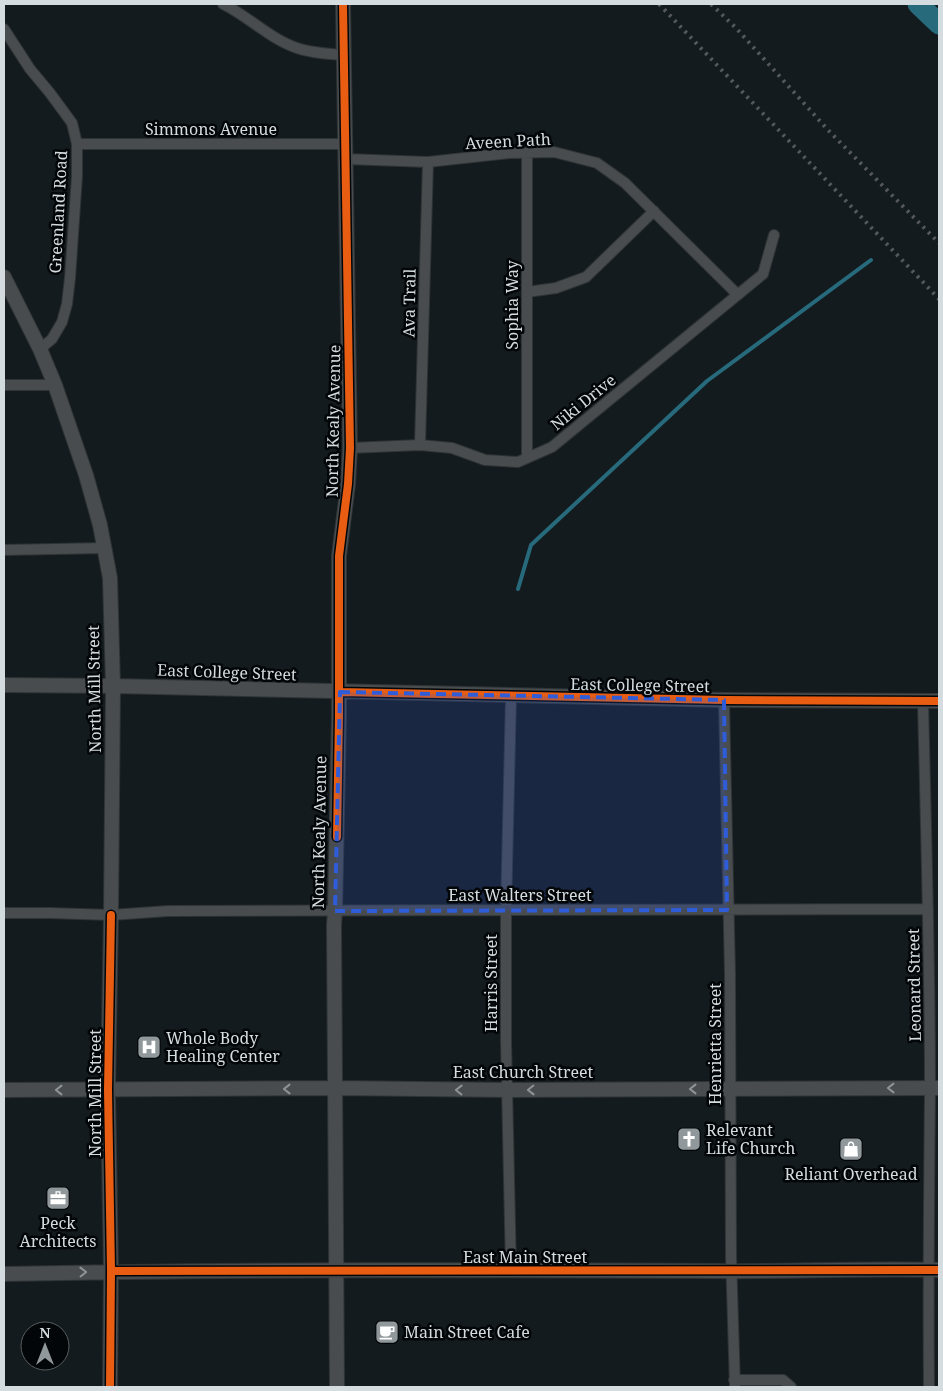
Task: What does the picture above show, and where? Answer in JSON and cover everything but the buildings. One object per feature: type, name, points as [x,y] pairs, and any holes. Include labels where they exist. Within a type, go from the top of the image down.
[{"type":"main road","name":"North Kealy Avenue","points":[[337,1387],[334,925],[336,911],[340,692],[339,556],[348,484],[350,448],[343,4]]},
{"type":"main road","name":"North Mill Street","points":[[4,277],[40,349],[55,384],[86,475],[105,548],[110,578],[113,686],[108,1090],[111,1272],[110,1387]]},
{"type":"main road","name":"East College Street","points":[[4,685],[724,700],[939,701]]},
{"type":"main road","name":"East Church Street","points":[[4,1090],[934,1088]]},
{"type":"main road","name":"East Main Street","points":[[4,1274],[511,1270],[934,1270]]},
{"type":"street","points":[[223,4],[236,10],[264,30],[296,48],[310,52],[344,55]]},
{"type":"street","name":"Greenland Road","points":[[4,29],[30,69],[72,123],[76,144],[75,204],[66,304],[62,322],[52,339],[40,349]]},
{"type":"street","name":"Simmons Avenue","points":[[76,144],[345,144]]},
{"type":"street","name":"Aveen Path","points":[[346,159],[428,162],[527,152],[554,152],[597,163],[625,182],[738,295]]},
{"type":"street","name":"Sophia Way","points":[[527,152],[527,458]]},
{"type":"street","name":"Ava Trail","points":[[420,445],[428,162]]},
{"type":"street","points":[[527,292],[556,288],[586,277],[654,211]]},
{"type":"street","name":"Niki Drive","points":[[350,448],[420,445],[452,448],[485,460],[518,462],[552,447],[762,274],[774,235]]},
{"type":"street","points":[[4,385],[55,384]]},
{"type":"street","points":[[4,550],[105,548]]},
{"type":"street","name":"Harris Street","points":[[511,696],[506,911],[506,1041],[511,1270]]},
{"type":"street","name":"Henrietta Street","points":[[724,700],[734,1384]]},
{"type":"street","name":"Leonard Street","points":[[923,701],[934,1088],[934,1270],[929,1387]]},
{"type":"street","name":"East Walters Street","points":[[4,913],[50,912],[111,915],[168,911],[928,909]]},
{"type":"street","points":[[734,1384],[783,1380],[792,1387]]},
{"type":"highlighted area","points":[[340,692],[724,700],[727,910],[335,911]]},
{"type":"waterway","points":[[918,4],[939,24]]},
{"type":"waterway","points":[[518,589],[531,545],[707,381],[871,260]]},
{"type":"railway","points":[[659,4],[939,299]]},
{"type":"railway","points":[[711,4],[736,28],[828,130],[939,243]]},
{"type":"cycle path","points":[[337,837],[339,556],[348,484],[350,448],[343,4]]},
{"type":"cycle path","points":[[340,692],[724,700],[939,701]]},
{"type":"cycle path","points":[[110,1387],[111,1271],[108,1090],[111,915]]},
{"type":"cycle path","points":[[111,1271],[939,1270]]},
{"type":"place","name":"Whole Body Healing Center","points":[[149,1047]]},
{"type":"place","name":"Relevant Life Church","points":[[689,1139]]},
{"type":"place","name":"Reliant Overhead","points":[[851,1149]]},
{"type":"place","name":"Peck Architects","points":[[58,1198]]},
{"type":"place","name":"Main Street Cafe","points":[[387,1332]]}]
